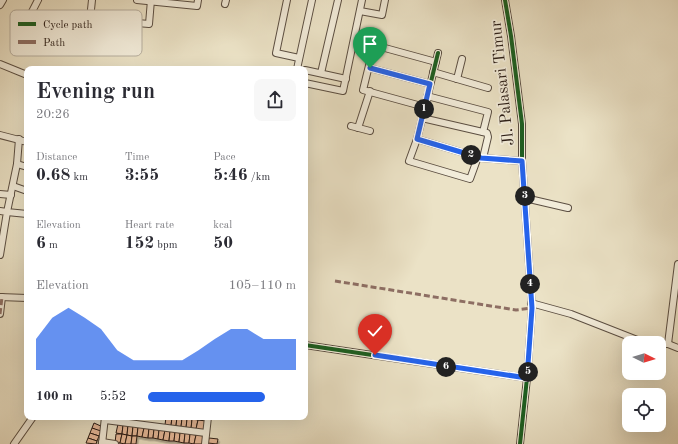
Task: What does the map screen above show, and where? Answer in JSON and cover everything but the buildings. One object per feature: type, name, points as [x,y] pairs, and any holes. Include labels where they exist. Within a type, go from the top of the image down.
[{"type":"street","points":[[0,5],[3,0]]},
{"type":"street","points":[[33,10],[38,0]]},
{"type":"street","points":[[91,10],[92,0]]},
{"type":"street","points":[[137,0],[174,2],[197,6],[198,0]]},
{"type":"street","points":[[287,0],[276,53],[299,58]]},
{"type":"street","points":[[298,66],[312,0]]},
{"type":"street","points":[[321,73],[338,0]]},
{"type":"street","points":[[308,84],[344,91],[362,0]]},
{"type":"street","points":[[360,11],[382,15],[386,0]]},
{"type":"street","name":"Jl. Palasari Timur","points":[[504,0],[511,36],[522,132],[522,161],[531,303],[527,378],[520,444]]},
{"type":"street","points":[[142,23],[149,24],[151,1]]},
{"type":"street","points":[[425,107],[363,90],[370,68],[374,44],[436,62]]},
{"type":"street","points":[[422,118],[488,134],[481,158],[470,178],[409,161],[417,139],[427,96],[438,53]]},
{"type":"street","points":[[457,79],[462,59]]},
{"type":"street","points":[[0,64],[24,74]]},
{"type":"street","points":[[370,68],[430,84]]},
{"type":"street","points":[[308,71],[346,78]]},
{"type":"street","points":[[433,72],[488,88]]},
{"type":"street","points":[[358,128],[370,91]]},
{"type":"street","points":[[427,96],[488,112],[483,132]]},
{"type":"street","points":[[351,126],[370,131]]},
{"type":"street","points":[[0,135],[24,141]]},
{"type":"street","points":[[0,255],[17,164],[19,139]]},
{"type":"street","points":[[417,139],[481,158],[522,161]]},
{"type":"street","points":[[17,164],[24,166]]},
{"type":"street","points":[[13,186],[24,190]]},
{"type":"street","points":[[0,194],[11,195]]},
{"type":"street","points":[[525,198],[568,208]]},
{"type":"street","points":[[0,211],[24,214]]},
{"type":"street","points":[[678,264],[668,344],[678,348]]},
{"type":"street","points":[[0,314],[1,297],[24,298]]},
{"type":"street","points":[[531,303],[571,314],[627,336]]},
{"type":"street","points":[[308,345],[527,378]]},
{"type":"street","points":[[14,444],[31,420]]},
{"type":"street","points":[[105,420],[101,443],[115,444]]},
{"type":"street","points":[[118,420],[206,434]]},
{"type":"street","points":[[205,444],[208,420]]},
{"type":"marked path","points":[[335,281],[516,310],[532,308]]},
{"type":"marked path","points":[[0,314],[2,297]]},
{"type":"cycle path","points":[[505,0],[522,124],[522,161],[532,308],[520,444]]},
{"type":"cycle path","points":[[438,53],[417,139],[481,158],[522,161]]},
{"type":"cycle path","points":[[308,345],[527,378]]},
{"type":"route","points":[[370,68],[430,84],[417,139],[481,158],[522,161],[532,308],[527,378],[375,355]]}]
